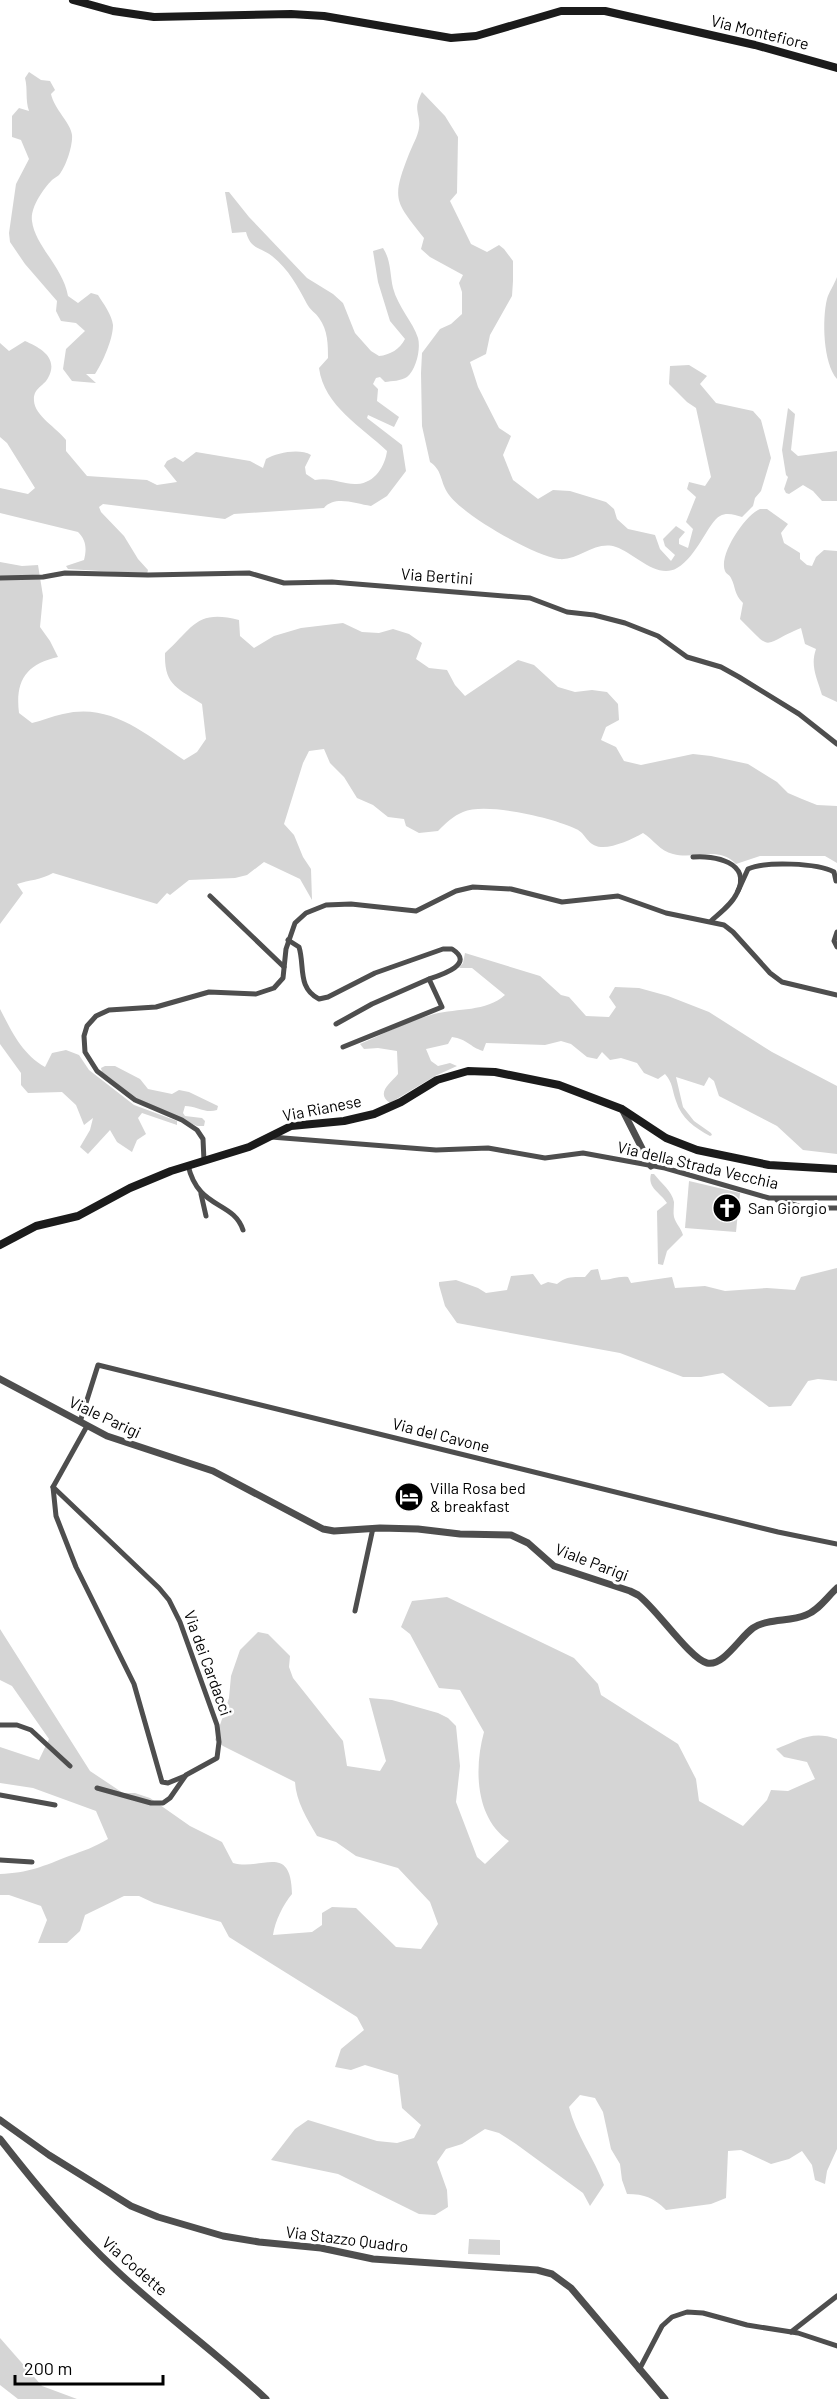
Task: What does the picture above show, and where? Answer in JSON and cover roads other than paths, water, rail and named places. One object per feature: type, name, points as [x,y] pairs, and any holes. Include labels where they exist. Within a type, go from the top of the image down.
[{"type":"main road","name":"Via Montefiore","points":[[73,0],[113,11],[154,17],[324,16],[451,38],[476,36],[561,11],[605,11],[755,45],[837,68]]},
{"type":"main road","name":"Via Rianese","points":[[0,1245],[36,1226],[78,1216],[138,1184],[188,1165],[249,1147],[294,1126],[336,1122],[374,1114],[437,1080],[468,1071],[495,1072],[542,1081],[622,1109],[671,1141],[697,1150],[769,1165],[837,1168]]},
{"type":"street","name":"Via Bertini","points":[[0,578],[43,577],[65,573],[148,575],[249,573],[284,583],[332,582],[530,598],[567,612],[604,618],[658,636],[691,658],[721,667],[739,676],[799,714],[837,744]]},
{"type":"street","points":[[693,856],[714,856],[729,862],[739,876],[738,891]]},
{"type":"street","points":[[711,921],[730,903],[748,869],[765,865],[823,868],[834,872],[836,881]]},
{"type":"street","points":[[204,1161],[202,1137],[195,1128],[135,1100],[97,1071],[85,1052],[86,1028],[96,1016],[109,1010],[160,1007],[209,992],[268,991],[280,983],[288,940],[299,918],[321,906],[342,904],[416,911],[456,891],[473,887],[516,890],[562,902],[618,896],[666,913],[711,921],[731,930],[770,973],[782,982],[837,994]]},
{"type":"street","points":[[210,896],[284,968]]},
{"type":"street","points":[[837,932],[834,941],[837,947]]},
{"type":"street","points":[[288,940],[299,947],[304,982],[310,992],[318,998],[328,997],[375,974],[442,949],[449,948],[456,951],[460,959],[457,966],[367,1007],[336,1024]]},
{"type":"street","points":[[343,1047],[442,1007],[429,980]]},
{"type":"street","points":[[622,1109],[651,1166]]},
{"type":"street","name":"Via della Strada Vecchia","points":[[268,1137],[436,1150],[488,1148],[543,1158],[579,1153],[651,1166],[769,1198],[837,1198]]},
{"type":"street","points":[[188,1165],[193,1182],[201,1194],[206,1216]]},
{"type":"street","points":[[201,1194],[236,1217],[243,1230]]},
{"type":"street","points":[[769,1198],[804,1208],[837,1208]]},
{"type":"street","name":"Via del Cavone","points":[[83,1424],[98,1365],[778,1532],[837,1544]]},
{"type":"street","name":"Viale Parigi","points":[[0,1379],[83,1424],[129,1445],[213,1471],[323,1529],[334,1531],[373,1528],[421,1529],[516,1537],[528,1543],[554,1566],[630,1591],[638,1596],[699,1658],[709,1663],[722,1659],[756,1626],[798,1618],[811,1613],[837,1588]]},
{"type":"street","points":[[83,1424],[53,1487],[56,1516],[65,1542],[135,1687],[161,1780],[168,1784],[186,1775]]},
{"type":"street","name":"Via dei Cardacci","points":[[53,1487],[159,1588],[175,1612],[217,1725],[219,1740],[217,1758],[186,1775],[170,1798],[161,1803],[151,1803],[97,1788]]},
{"type":"street","points":[[355,1611],[373,1528]]},
{"type":"street","points":[[0,1725],[17,1725],[28,1728],[70,1766]]},
{"type":"street","points":[[0,1795],[55,1805]]},
{"type":"street","points":[[0,1860],[32,1862]]},
{"type":"street","name":"Via Stazzo Quadro","points":[[0,2120],[49,2155],[131,2206],[158,2217],[223,2236],[314,2247],[373,2259],[537,2270],[552,2274],[582,2298],[665,2399]]},
{"type":"street","name":"Via Codette","points":[[0,2139],[50,2201],[99,2254],[266,2399]]},
{"type":"street","points":[[791,2332],[837,2296]]},
{"type":"street","points":[[639,2370],[662,2326],[672,2317],[684,2312],[703,2313],[753,2326],[791,2332],[837,2346]]},
{"type":"place","name":"San Giorgio","points":[[727,1208]]},
{"type":"place","name":"Villa Rosa bed & breakfast","points":[[409,1497]]}]
